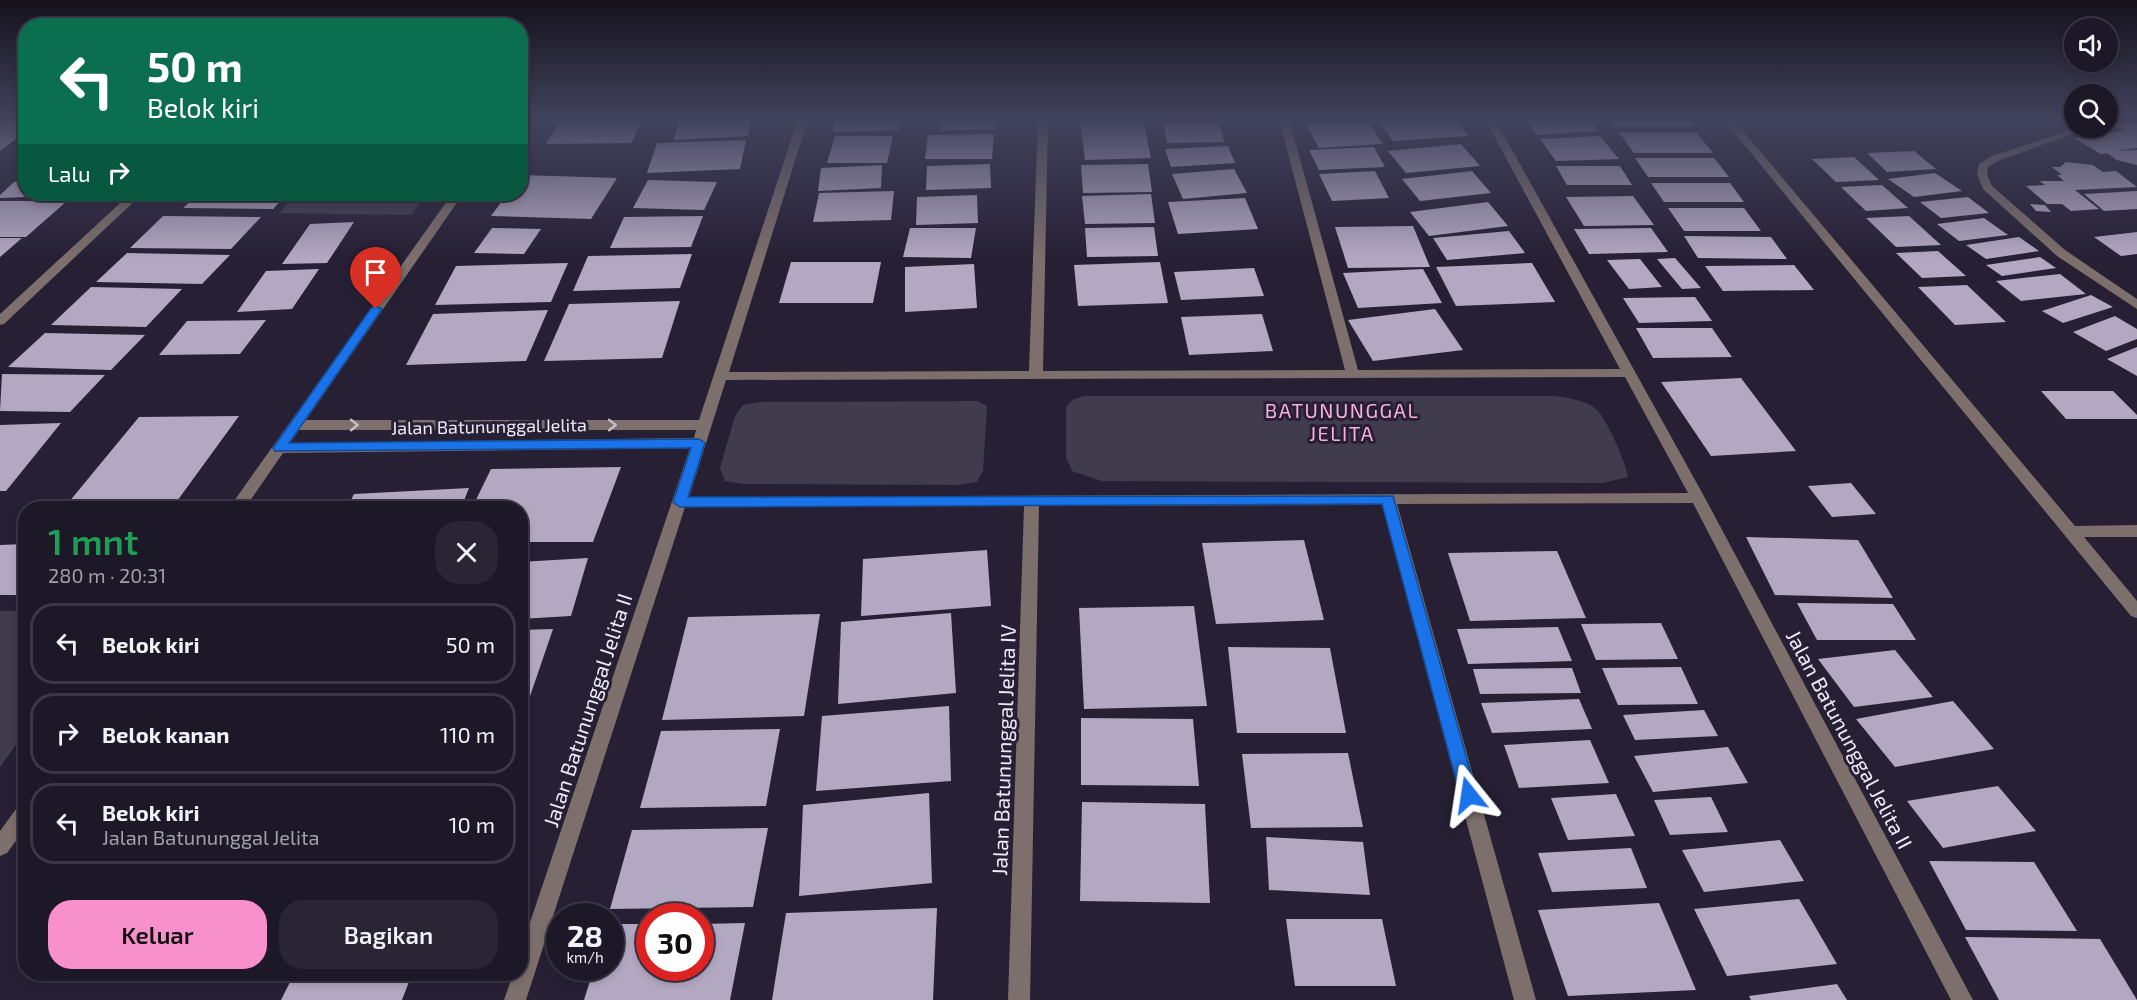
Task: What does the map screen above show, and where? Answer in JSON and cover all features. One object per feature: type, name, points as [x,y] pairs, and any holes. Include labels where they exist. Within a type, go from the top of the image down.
[{"type":"street","name":"Jalan Batununggal Jelita II","points":[[528,961],[789,166]]},
{"type":"street","points":[[1036,375],[1042,166]]},
{"type":"street","points":[[1297,166],[1353,374]]},
{"type":"street","name":"Jalan Batununggal Jelita II","points":[[1516,166],[1698,498],[1962,1000]]},
{"type":"street","points":[[1767,166],[2137,612]]},
{"type":"street","points":[[1984,166],[1982,174],[1986,188],[2061,253],[2137,305]]},
{"type":"street","points":[[0,321],[129,201]]},
{"type":"street","points":[[242,501],[452,201]]},
{"type":"street","points":[[721,376],[1630,373]]},
{"type":"street","name":"Jalan Batununggal Jelita","points":[[295,425],[705,425]]},
{"type":"street","name":"Jalan Batununggal Jelita","points":[[279,448],[699,443]]},
{"type":"street","points":[[680,502],[1698,498]]},
{"type":"street","points":[[1388,499],[1525,1000]]},
{"type":"street","name":"Jalan Batununggal Jelita IV","points":[[1019,1000],[1032,500]]},
{"type":"street","points":[[2071,532],[2137,531]]},
{"type":"street","points":[[0,847],[18,822]]},
{"type":"street","name":"Jalan Batununggal Jelita II","points":[[515,1000],[521,981]]},
{"type":"shaded area","points":[[290,201],[422,201],[411,215],[279,213]]},
{"type":"shaded area","points":[[1084,396],[1555,396],[1585,403],[1599,412],[1616,443],[1628,477],[1602,483],[1102,481],[1072,471],[1066,457],[1066,407],[1072,400]]},
{"type":"shaded area","points":[[977,401],[987,406],[983,471],[977,482],[959,485],[743,484],[725,481],[720,468],[735,416],[743,405],[760,402]]},
{"type":"shaded area","points":[[0,611],[18,611],[18,742],[0,767]]},
{"type":"building","points":[[649,166],[741,166],[740,169],[647,173]]},
{"type":"building","points":[[882,166],[881,188],[818,191],[821,168]]},
{"type":"building","points":[[927,166],[990,166],[991,188],[926,190]]},
{"type":"building","points":[[1081,166],[1148,166],[1152,192],[1083,193]]},
{"type":"building","points":[[1317,166],[1385,167],[1319,170]]},
{"type":"building","points":[[1400,166],[1480,166],[1406,173]]},
{"type":"building","points":[[1556,166],[1620,166],[1632,185],[1567,185]]},
{"type":"building","points":[[1640,166],[1720,166],[1729,177],[1648,177]]},
{"type":"building","points":[[1819,166],[1863,166],[1879,180],[1836,182]]},
{"type":"building","points":[[1880,166],[1932,166],[1936,169],[1887,172]]},
{"type":"building","points":[[2094,166],[2103,172],[2116,171],[2137,187],[2075,190],[2099,209],[2071,211],[2062,204],[2047,204],[2026,186],[2045,185],[2040,181],[2064,181],[2057,175],[2062,175],[2052,167]]},
{"type":"building","points":[[1234,169],[1247,193],[1183,199],[1172,174]]},
{"type":"building","points":[[1375,171],[1389,198],[1332,201],[1319,174]]},
{"type":"building","points":[[1472,171],[1491,193],[1420,201],[1402,179]]},
{"type":"building","points":[[1935,173],[1962,191],[1914,197],[1888,179]]},
{"type":"building","points":[[528,175],[617,178],[591,219],[491,216],[502,201],[528,201]]},
{"type":"building","points":[[648,180],[717,182],[704,210],[633,208]]},
{"type":"building","points":[[14,182],[18,182],[18,197],[0,198],[0,195]]},
{"type":"building","points":[[1651,183],[1730,183],[1744,202],[1664,202]]},
{"type":"building","points":[[1882,185],[1908,208],[1866,211],[1841,187]]},
{"type":"building","points":[[894,191],[891,220],[813,222],[819,193]]},
{"type":"building","points":[[2137,191],[2137,209],[2104,211],[2084,194]]},
{"type":"building","points":[[1151,194],[1155,223],[1085,224],[1082,196]]},
{"type":"building","points":[[977,195],[978,223],[916,225],[917,197]]},
{"type":"building","points":[[1633,196],[1654,225],[1584,226],[1566,197]]},
{"type":"building","points":[[1968,197],[1989,213],[1941,218],[1920,202]]},
{"type":"building","points":[[1245,198],[1258,229],[1178,234],[1168,202]]},
{"type":"building","points":[[0,201],[67,201],[26,237],[0,237]]},
{"type":"building","points":[[191,201],[280,201],[273,209],[183,208]]},
{"type":"building","points":[[1488,202],[1508,226],[1429,236],[1410,212]]},
{"type":"building","points":[[2030,204],[2045,205],[2051,212],[2036,211]]},
{"type":"building","points":[[1668,208],[1744,208],[1761,231],[1684,231]]},
{"type":"building","points":[[163,216],[261,217],[231,249],[130,248]]},
{"type":"building","points":[[703,216],[691,247],[610,248],[624,217]]},
{"type":"building","points":[[1909,216],[1941,245],[1896,247],[1866,218]]},
{"type":"building","points":[[1984,218],[2008,235],[1959,241],[1937,224]]},
{"type":"building","points":[[354,222],[327,263],[282,264],[310,224]]},
{"type":"building","points":[[1413,226],[1430,267],[1348,268],[1335,227]]},
{"type":"building","points":[[1154,227],[1158,256],[1087,257],[1085,228]]},
{"type":"building","points":[[492,228],[541,229],[524,254],[474,253]]},
{"type":"building","points":[[910,228],[976,228],[971,258],[903,257]]},
{"type":"building","points":[[1651,228],[1668,252],[1589,254],[1574,229]]},
{"type":"building","points":[[1509,231],[1525,253],[1447,260],[1433,238]]},
{"type":"building","points":[[2137,232],[2137,254],[2121,256],[2094,237]]},
{"type":"building","points":[[1684,236],[1771,237],[1787,259],[1698,258]]},
{"type":"building","points":[[2019,237],[2039,251],[1986,259],[1966,245]]},
{"type":"building","points":[[0,238],[22,238],[0,257]]},
{"type":"building","points":[[1938,251],[1966,276],[1922,278],[1896,253]]},
{"type":"building","points":[[127,253],[230,255],[202,284],[96,282]]},
{"type":"building","points":[[692,254],[680,288],[573,291],[588,256]]},
{"type":"building","points":[[2040,257],[2056,268],[2002,276],[1986,265]]},
{"type":"building","points":[[1675,258],[1701,288],[1682,289],[1657,259]]},
{"type":"building","points":[[1640,259],[1662,287],[1629,289],[1607,260]]},
{"type":"building","points":[[791,262],[881,262],[873,303],[779,303]]},
{"type":"building","points":[[1160,262],[1168,303],[1078,306],[1074,265]]},
{"type":"building","points":[[568,263],[551,302],[435,305],[456,266]]},
{"type":"building","points":[[1532,263],[1555,302],[1456,306],[1436,267]]},
{"type":"building","points":[[974,264],[977,308],[905,312],[905,267]]},
{"type":"building","points":[[1794,265],[1814,290],[1723,291],[1705,266]]},
{"type":"building","points":[[1254,268],[1264,296],[1181,300],[1174,272]]},
{"type":"building","points":[[319,269],[292,309],[237,312],[266,271]]},
{"type":"building","points":[[1423,269],[1442,303],[1358,308],[1343,273]]},
{"type":"building","points":[[2060,274],[2086,294],[2021,301],[1996,281]]},
{"type":"building","points":[[1967,285],[2006,322],[1955,325],[1918,287]]},
{"type":"building","points":[[91,287],[182,289],[146,327],[51,325]]},
{"type":"building","points":[[2091,295],[2113,307],[2063,323],[2042,311]]},
{"type":"building","points":[[1695,297],[1712,321],[1639,323],[1623,298]]},
{"type":"building","points":[[680,301],[662,358],[544,361],[569,304]]},
{"type":"building","points":[[1435,309],[1463,350],[1373,361],[1348,320]]},
{"type":"building","points":[[548,310],[526,361],[406,365],[433,314]]},
{"type":"building","points":[[1262,314],[1273,351],[1189,355],[1181,317]]},
{"type":"building","points":[[2115,316],[2137,329],[2137,339],[2106,351],[2073,332]]},
{"type":"building","points":[[266,320],[240,354],[159,355],[187,321]]},
{"type":"building","points":[[1636,328],[1712,328],[1732,357],[1653,358]]},
{"type":"building","points":[[45,333],[145,335],[111,370],[8,367]]},
{"type":"building","points":[[2137,347],[2137,376],[2107,359]]},
{"type":"building","points":[[2,374],[105,375],[70,412],[0,411]]},
{"type":"building","points":[[1741,378],[1796,451],[1711,456],[1661,382]]},
{"type":"building","points":[[2041,391],[2113,391],[2137,415],[2137,419],[2066,419]]},
{"type":"building","points":[[239,416],[177,501],[70,501],[139,417]]},
{"type":"building","points":[[61,423],[6,491],[0,491],[0,425]]},
{"type":"building","points":[[621,467],[593,542],[528,542],[528,501],[475,501],[491,469]]},
{"type":"building","points":[[1851,483],[1876,514],[1832,517],[1808,486]]},
{"type":"building","points":[[469,488],[464,501],[350,501],[354,494]]},
{"type":"building","points":[[1746,537],[1858,540],[1893,598],[1775,595]]},
{"type":"building","points":[[1304,540],[1324,620],[1216,624],[1202,543]]},
{"type":"building","points":[[18,544],[18,595],[0,595],[0,545]]},
{"type":"building","points":[[987,550],[991,606],[861,616],[863,559]]},
{"type":"building","points":[[1557,551],[1586,618],[1470,621],[1448,553]]},
{"type":"building","points":[[588,558],[571,616],[528,619],[528,562]]},
{"type":"building","points":[[1797,603],[1893,604],[1916,640],[1817,640]]},
{"type":"building","points":[[1194,606],[1207,706],[1084,709],[1079,608]]},
{"type":"building","points":[[951,613],[956,693],[838,704],[841,622]]},
{"type":"building","points":[[820,614],[804,716],[662,720],[688,617]]},
{"type":"building","points":[[1661,623],[1678,659],[1596,660],[1581,624]]},
{"type":"building","points":[[1558,627],[1572,661],[1468,664],[1457,629]]},
{"type":"building","points":[[553,629],[528,702],[528,630]]},
{"type":"building","points":[[1228,647],[1330,648],[1346,733],[1237,733]]},
{"type":"building","points":[[1895,650],[1933,697],[1854,707],[1818,659]]},
{"type":"building","points":[[1681,667],[1698,704],[1618,705],[1602,668]]},
{"type":"building","points":[[1572,668],[1581,693],[1480,694],[1473,669]]},
{"type":"building","points":[[1579,699],[1592,729],[1492,733],[1481,703]]},
{"type":"building","points":[[1953,701],[1994,749],[1895,767],[1856,719]]},
{"type":"building","points":[[949,706],[951,781],[816,791],[822,716]]},
{"type":"building","points":[[1704,710],[1718,736],[1635,740],[1623,715]]},
{"type":"building","points":[[1081,718],[1193,719],[1199,786],[1081,785]]},
{"type":"building","points":[[780,729],[766,806],[640,808],[661,731]]},
{"type":"building","points":[[1590,740],[1609,783],[1519,788],[1504,745]]},
{"type":"building","points":[[1728,747],[1748,783],[1653,792],[1634,756]]},
{"type":"building","points":[[1348,753],[1363,827],[1251,828],[1242,754]]},
{"type":"building","points":[[1998,786],[2036,831],[1943,848],[1907,801]]},
{"type":"building","points":[[929,793],[932,883],[799,896],[803,805]]},
{"type":"building","points":[[1616,794],[1635,836],[1568,840],[1551,798]]},
{"type":"building","points":[[1711,797],[1728,832],[1670,835],[1654,800]]},
{"type":"building","points":[[1082,802],[1205,804],[1210,903],[1080,901]]},
{"type":"building","points":[[768,828],[753,907],[714,908],[714,903],[636,903],[636,909],[624,909],[624,903],[612,903],[632,830]]},
{"type":"building","points":[[1266,837],[1363,842],[1370,895],[1269,890]]},
{"type":"building","points":[[1780,840],[1804,881],[1704,892],[1682,850]]},
{"type":"building","points":[[1631,848],[1647,888],[1552,892],[1538,853]]},
{"type":"building","points":[[1929,861],[2034,862],[2077,931],[1966,930]]},
{"type":"building","points":[[1799,899],[1837,964],[1727,976],[1694,909]]},
{"type":"building","points":[[1659,903],[1696,990],[1568,996],[1538,910]]},
{"type":"building","points":[[937,908],[933,1000],[772,1000],[786,913]]},
{"type":"building","points":[[1286,919],[1382,919],[1396,986],[1295,986]]},
{"type":"building","points":[[745,923],[730,1000],[584,1000],[590,981],[624,981],[624,924],[636,924],[636,981],[714,981],[714,924]]},
{"type":"building","points":[[1965,937],[2100,939],[2137,1000],[1999,1000]]},
{"type":"building","points":[[290,981],[409,981],[402,1000],[281,1000]]},
{"type":"building","points":[[1837,984],[1847,1000],[1751,1000],[1749,996]]},
{"type":"district","name":"BATUNUNGGAL JELITA","points":[[1342,422]]},
{"type":"route","points":[[376,309],[279,448],[699,443],[680,502],[1388,499],[1469,795]]}]
